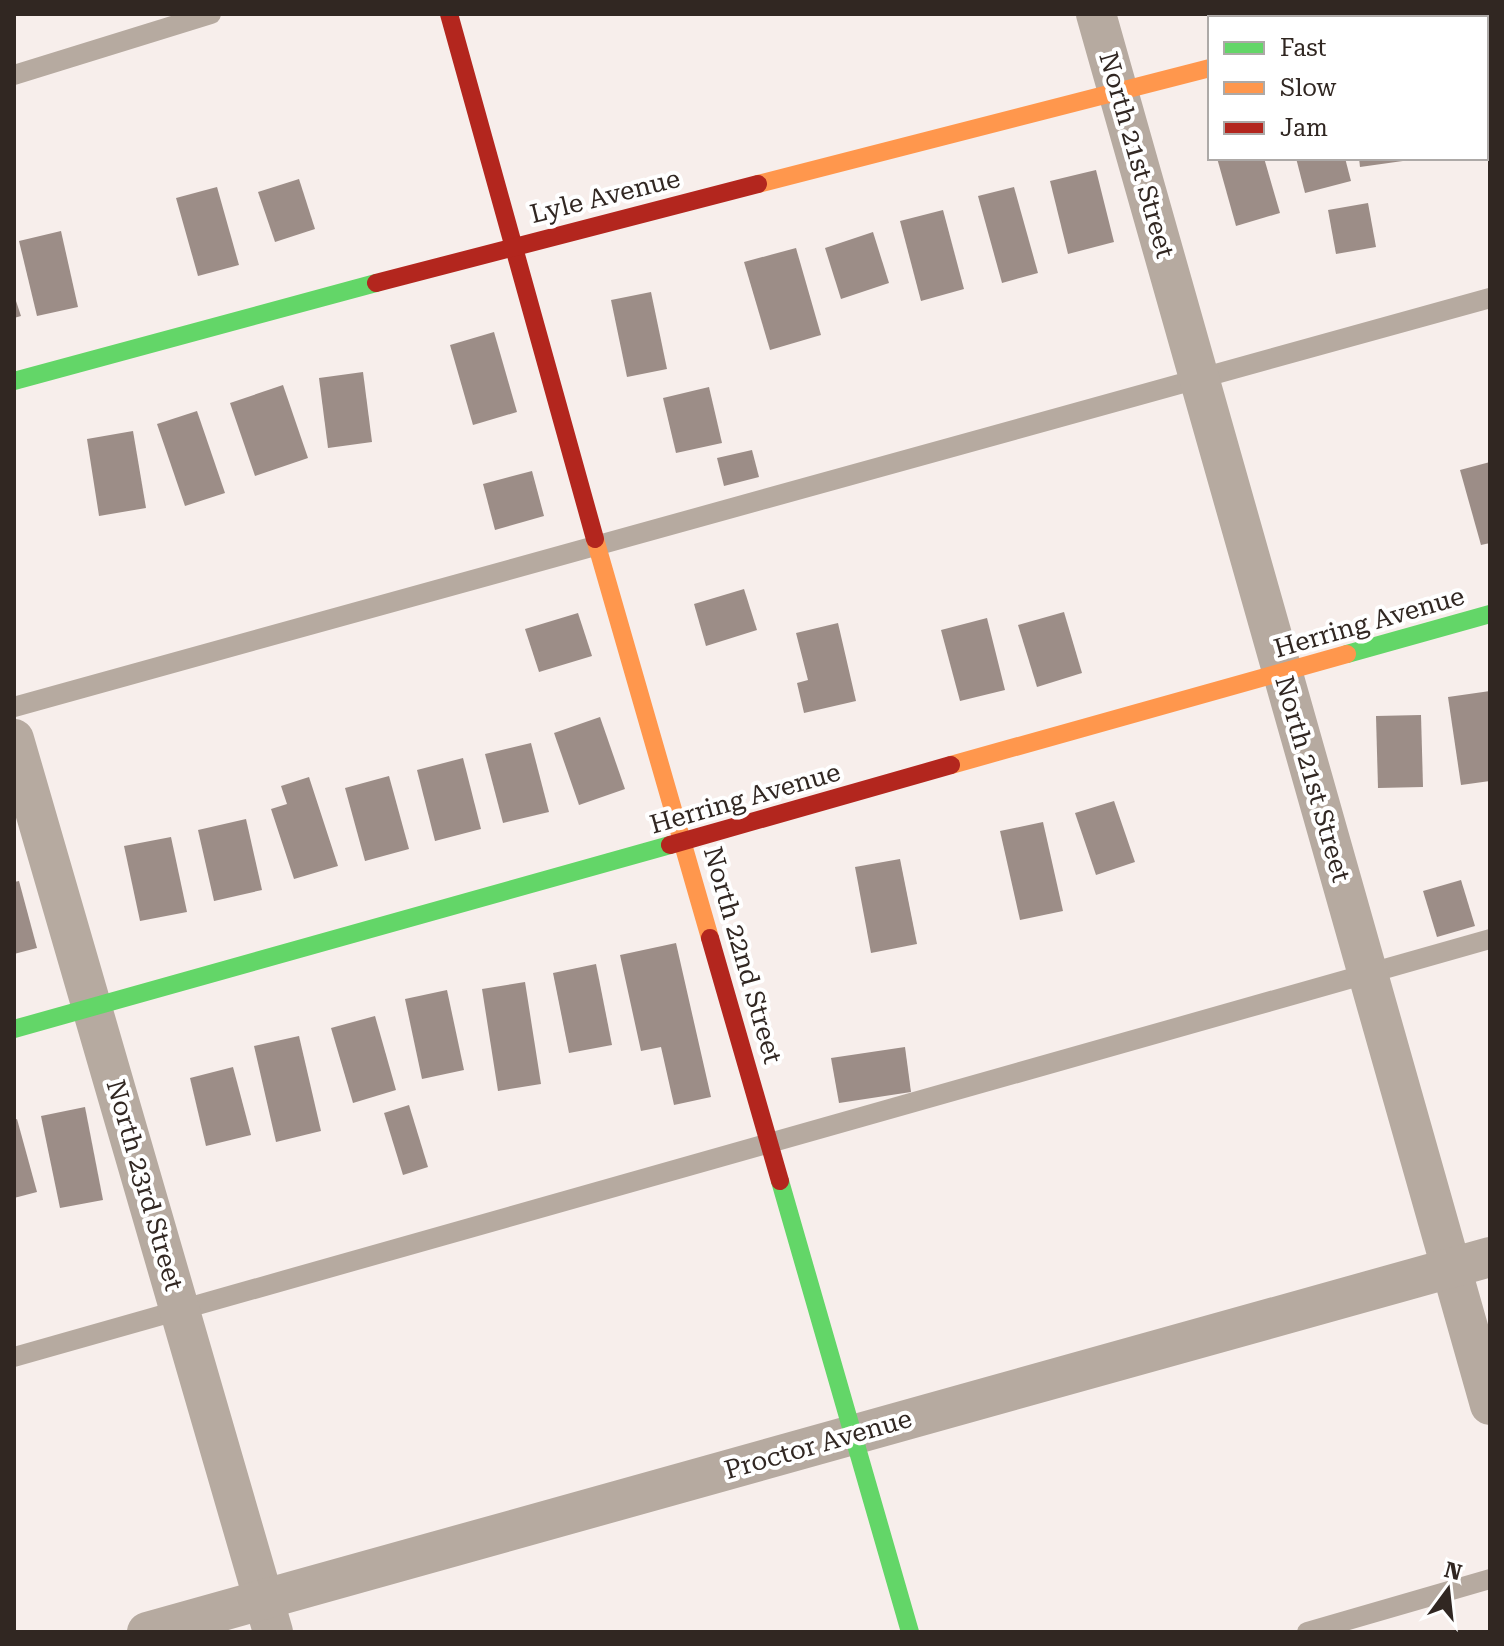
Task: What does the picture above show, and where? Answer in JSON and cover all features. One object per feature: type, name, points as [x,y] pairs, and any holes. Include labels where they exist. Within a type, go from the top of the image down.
[{"type":"main road","name":"North 22nd Street","points":[[449,14],[511,247],[910,1632]]},
{"type":"main road","name":"Lyle Avenue","points":[[14,381],[511,247],[1208,69]]},
{"type":"main road","name":"Herring Avenue","points":[[14,1029],[1490,614]]},
{"type":"street","name":"North 21st Street","points":[[1096,14],[1490,1405]]},
{"type":"street","name":"North 23rd Street","points":[[14,739],[268,1616]]},
{"type":"street","name":"Proctor Avenue","points":[[147,1632],[268,1616],[854,1434],[1490,1257]]},
{"type":"lane","points":[[14,75],[211,14]]},
{"type":"lane","points":[[14,707],[1490,298]]},
{"type":"lane","points":[[14,1357],[1490,939]]},
{"type":"lane","points":[[1307,1632],[1490,1579]]},
{"type":"building","points":[[1218,160],[1265,160],[1280,213],[1236,226]]},
{"type":"building","points":[[1297,160],[1346,160],[1351,181],[1305,193]]},
{"type":"building","points":[[1359,160],[1410,160],[1360,167]]},
{"type":"building","points":[[1096,170],[1114,242],[1068,254],[1050,181]]},
{"type":"building","points":[[299,179],[315,229],[275,242],[258,192]]},
{"type":"building","points":[[217,187],[239,265],[198,276],[176,198]]},
{"type":"building","points":[[1014,187],[1038,273],[1002,283],[978,196]]},
{"type":"building","points":[[1368,203],[1376,247],[1336,254],[1328,210]]},
{"type":"building","points":[[943,210],[964,289],[921,301],[900,221]]},
{"type":"building","points":[[61,231],[78,307],[37,316],[19,241]]},
{"type":"building","points":[[873,232],[889,283],[841,299],[825,248]]},
{"type":"building","points":[[796,248],[821,335],[770,350],[744,262]]},
{"type":"building","points":[[651,292],[667,369],[627,377],[611,300]]},
{"type":"building","points":[[14,295],[21,316],[14,318]]},
{"type":"building","points":[[494,332],[517,412],[473,425],[450,345]]},
{"type":"building","points":[[363,372],[372,442],[328,448],[319,378]]},
{"type":"building","points":[[283,385],[308,458],[255,476],[230,403]]},
{"type":"building","points":[[709,387],[722,443],[676,453],[663,398]]},
{"type":"building","points":[[197,411],[225,493],[185,506],[157,424]]},
{"type":"building","points":[[133,431],[146,508],[99,516],[87,439]]},
{"type":"building","points":[[752,450],[759,477],[724,486],[717,458]]},
{"type":"building","points":[[1490,462],[1490,543],[1481,545],[1460,470]]},
{"type":"building","points":[[532,471],[544,516],[495,530],[483,484]]},
{"type":"building","points":[[744,589],[757,630],[706,646],[694,604]]},
{"type":"building","points":[[1064,612],[1082,673],[1037,687],[1018,625]]},
{"type":"building","points":[[578,613],[592,656],[539,672],[525,629]]},
{"type":"building","points":[[987,618],[1005,690],[960,701],[941,630]]},
{"type":"building","points":[[838,623],[856,701],[804,713],[797,683],[808,680],[796,633]]},
{"type":"building","points":[[1490,691],[1490,781],[1461,785],[1448,697]]},
{"type":"building","points":[[1421,715],[1423,787],[1378,788],[1376,716]]},
{"type":"building","points":[[600,717],[625,789],[579,805],[554,733]]},
{"type":"building","points":[[531,743],[549,812],[503,823],[485,754]]},
{"type":"building","points":[[463,758],[481,829],[435,841],[417,770]]},
{"type":"building","points":[[389,776],[409,849],[365,861],[345,788]]},
{"type":"building","points":[[309,777],[338,866],[294,879],[271,809],[287,804],[281,786]]},
{"type":"building","points":[[1114,801],[1135,862],[1096,875],[1075,813]]},
{"type":"building","points":[[246,819],[262,890],[214,901],[198,830]]},
{"type":"building","points":[[1043,822],[1063,911],[1020,920],[1000,831]]},
{"type":"building","points":[[171,837],[187,912],[140,921],[124,846]]},
{"type":"building","points":[[900,859],[917,944],[871,953],[855,867]]},
{"type":"building","points":[[1461,880],[1475,926],[1437,937],[1423,891]]},
{"type":"building","points":[[19,881],[37,948],[14,954],[14,882]]},
{"type":"building","points":[[676,943],[711,1097],[674,1105],[661,1047],[641,1051],[620,955]]},
{"type":"building","points":[[596,964],[612,1045],[569,1053],[553,973]]},
{"type":"building","points":[[525,982],[541,1084],[498,1091],[482,989]]},
{"type":"building","points":[[447,990],[464,1070],[422,1079],[405,999]]},
{"type":"building","points":[[375,1016],[396,1090],[353,1103],[331,1028]]},
{"type":"building","points":[[299,1036],[321,1131],[276,1142],[254,1046]]},
{"type":"building","points":[[905,1047],[911,1092],[839,1103],[831,1058]]},
{"type":"building","points":[[233,1067],[251,1135],[206,1146],[190,1078]]},
{"type":"building","points":[[409,1105],[428,1167],[403,1175],[384,1113]]},
{"type":"building","points":[[85,1107],[103,1200],[60,1208],[41,1116]]},
{"type":"building","points":[[17,1119],[37,1192],[14,1198],[14,1120]]},
{"type":"traffic: fast","points":[[14,381],[376,283]]},
{"type":"traffic: fast","points":[[1347,654],[1490,614]]},
{"type":"traffic: fast","points":[[14,1029],[670,845]]},
{"type":"traffic: fast","points":[[780,1181],[910,1632]]},
{"type":"traffic: slow","points":[[1406,16],[1413,14]]},
{"type":"traffic: slow","points":[[758,184],[1208,69]]},
{"type":"traffic: slow","points":[[595,539],[710,938]]},
{"type":"traffic: slow","points":[[951,765],[1347,654]]},
{"type":"traffic: jam","points":[[449,14],[595,539]]},
{"type":"traffic: jam","points":[[376,283],[758,184]]},
{"type":"traffic: jam","points":[[670,845],[951,765]]},
{"type":"traffic: jam","points":[[710,938],[780,1181]]}]
